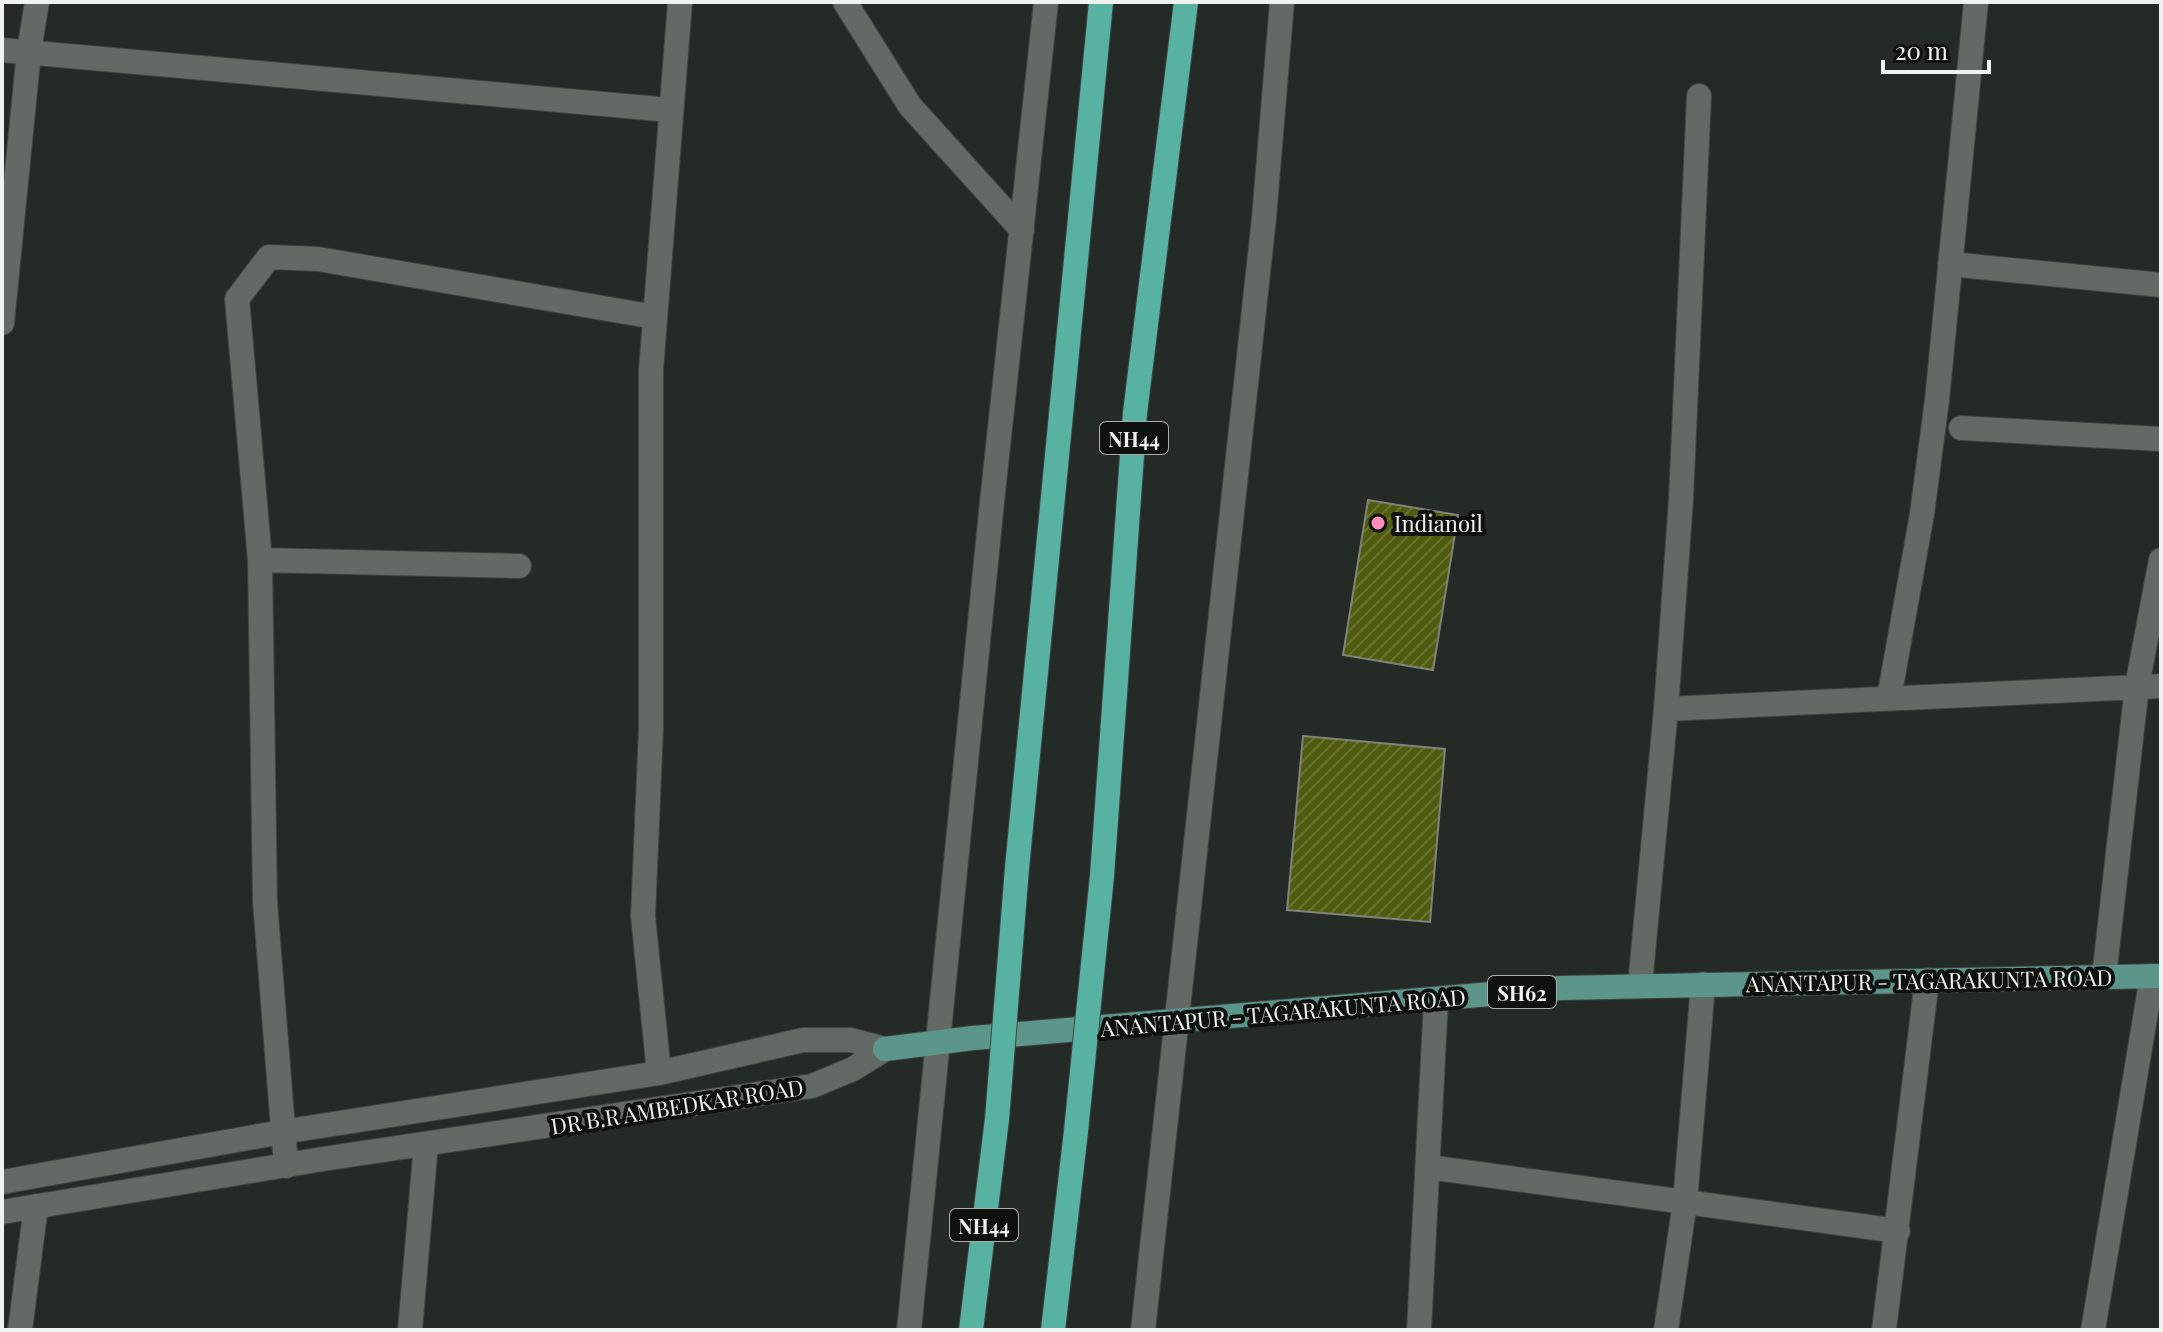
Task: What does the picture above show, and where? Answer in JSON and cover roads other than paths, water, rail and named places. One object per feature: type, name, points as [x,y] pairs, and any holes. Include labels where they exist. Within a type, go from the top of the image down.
[{"type":"highway","name":"NH44","points":[[971,1330],[997,1119],[1017,868],[1101,2]]},
{"type":"highway","name":"NH44","points":[[1053,1330],[1102,876],[1135,413],[1186,2]]},
{"type":"main road","name":"ANANTAPUR - TAGARAKUNTA ROAD","points":[[885,1049],[940,1041],[1561,988],[2156,976]]},
{"type":"street","points":[[2,323],[29,51],[37,2]]},
{"type":"street","points":[[659,1073],[643,916],[651,728],[651,370],[680,2]]},
{"type":"street","points":[[845,2],[910,106],[1022,230]]},
{"type":"street","points":[[909,1330],[1046,2]]},
{"type":"street","points":[[1143,1330],[1264,218],[1282,2]]},
{"type":"street","points":[[1889,698],[1924,500],[1937,400],[1976,2]]},
{"type":"street","points":[[2,50],[670,110]]},
{"type":"street","points":[[1640,985],[1666,709],[1681,499],[1699,96]]},
{"type":"street","points":[[286,1166],[265,902],[260,560],[237,299],[269,257],[318,259],[655,317]]},
{"type":"street","points":[[1950,264],[2161,285]]},
{"type":"street","points":[[1961,428],[2161,439]]},
{"type":"street","points":[[260,560],[519,566]]},
{"type":"street","points":[[2104,977],[2149,686],[2161,560]]},
{"type":"street","points":[[1666,709],[2149,686]]},
{"type":"street","points":[[2093,1330],[2156,976]]},
{"type":"street","points":[[1884,1330],[1927,980]]},
{"type":"street","points":[[1666,1330],[1685,1202],[1703,984]]},
{"type":"street","points":[[1419,1330],[1436,1000]]},
{"type":"street","name":"DR B.R AMBEDKAR ROAD","points":[[2,1182],[282,1132],[659,1073],[803,1040],[851,1040],[885,1049]]},
{"type":"street","name":"DR B.R AMBEDKAR ROAD","points":[[2,1212],[812,1086],[853,1069],[885,1049]]},
{"type":"street","points":[[410,1330],[426,1144]]},
{"type":"street","points":[[1428,1167],[1898,1231]]},
{"type":"street","points":[[20,1330],[36,1206]]},
{"type":"place","name":"Indianoil","points":[[1378,523]]}]
